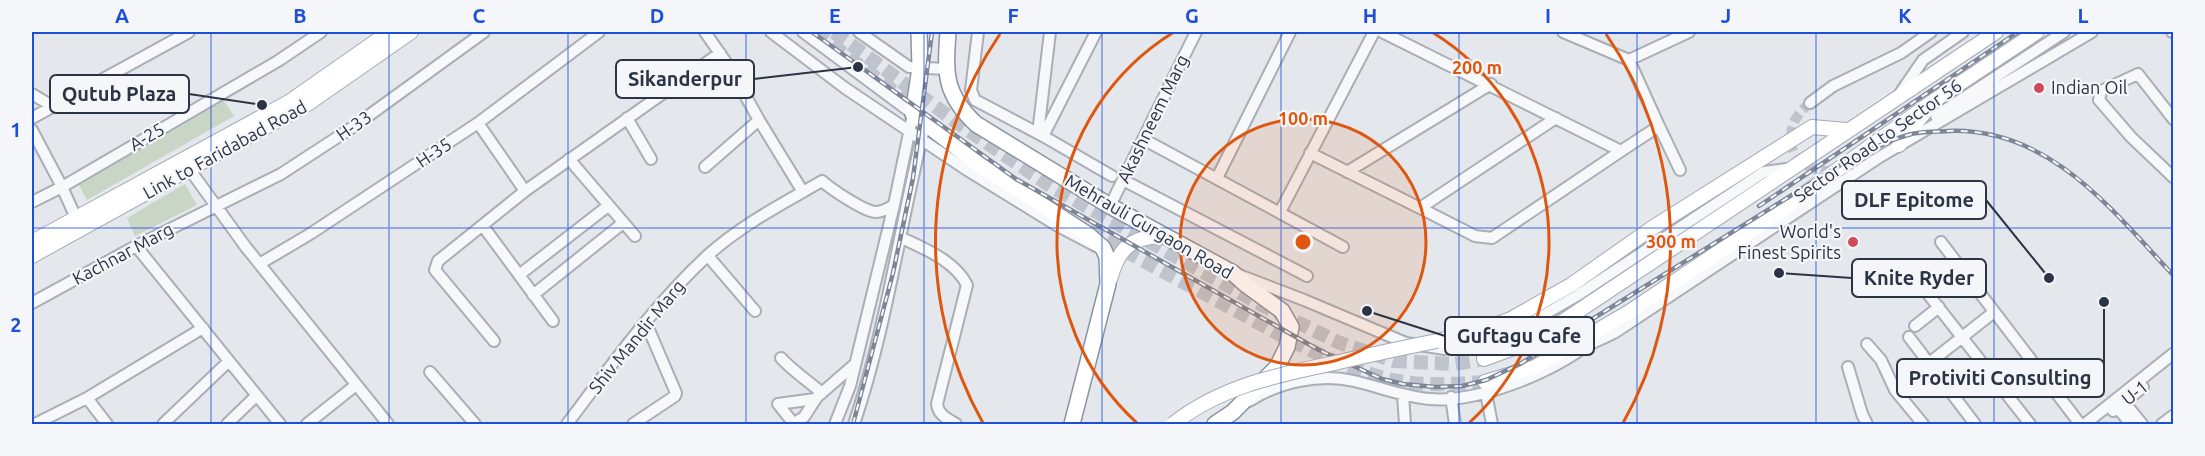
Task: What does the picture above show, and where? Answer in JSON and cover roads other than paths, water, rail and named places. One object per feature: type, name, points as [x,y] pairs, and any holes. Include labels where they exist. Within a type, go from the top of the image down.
[{"type":"highway","points":[[913,114],[920,68],[919,32]]},
{"type":"highway","name":"Mehrauli Gurgaon Road","points":[[948,32],[945,69],[954,99],[962,111],[976,124],[1110,206],[1233,273],[1282,311],[1291,327],[1287,348],[1277,368],[1233,412],[1215,424]]},
{"type":"highway","name":"Mehrauli Gurgaon Road","points":[[913,114],[976,163],[1087,234],[1103,248]]},
{"type":"highway","points":[[1072,424],[1108,284],[1107,257],[1103,248]]},
{"type":"main road","name":"Link to Faridabad Road","points":[[32,242],[289,102],[389,32]]},
{"type":"main road","name":"Link to Faridabad Road","points":[[32,256],[309,103],[411,32]]},
{"type":"main road","name":"Sector Road to Sector 56","points":[[1484,359],[1535,340],[1794,168],[1898,95],[1996,32]]},
{"type":"main road","name":"Sector Road to Sector 56","points":[[1485,387],[1535,367],[1629,312],[1787,206],[1932,102],[2037,32]]},
{"type":"main road","points":[[1899,145],[1932,102]]},
{"type":"main road","points":[[1173,424],[1204,404],[1239,386],[1476,332],[1511,319],[1571,285],[1652,228],[1812,127],[1846,130]]},
{"type":"main road","points":[[1108,284],[1116,257],[1133,242],[1148,236],[1164,236]]},
{"type":"main road","points":[[1711,257],[1730,256]]},
{"type":"street","points":[[32,118],[189,32]]},
{"type":"street","name":"A-25","points":[[32,202],[62,187],[279,61],[321,32]]},
{"type":"street","name":"H-33","points":[[216,206],[281,174],[319,151],[484,32]]},
{"type":"street","name":"H-35","points":[[261,263],[320,228],[478,123],[599,32]]},
{"type":"street","points":[[705,32],[747,96],[803,192]]},
{"type":"street","points":[[771,32],[844,88],[922,139],[1058,226],[1103,248]]},
{"type":"street","points":[[803,32],[913,114],[894,205],[850,386],[835,424]]},
{"type":"street","points":[[859,32],[909,67],[945,69]]},
{"type":"street","points":[[978,32],[971,90],[975,100],[1117,178],[1307,276]]},
{"type":"street","points":[[1043,136],[1039,125],[1050,32]]},
{"type":"street","points":[[1043,136],[1096,32]]},
{"type":"street","name":"Akashneem Marg","points":[[1110,206],[1117,178],[1143,138],[1196,32]]},
{"type":"street","points":[[1217,178],[1290,32]]},
{"type":"street","points":[[1280,212],[1374,32]]},
{"type":"street","points":[[1382,32],[1491,84],[1621,151]]},
{"type":"street","points":[[1563,32],[1629,60],[1680,170]]},
{"type":"street","points":[[1629,60],[1689,32]]},
{"type":"street","points":[[1810,103],[1833,86],[1901,53],[1931,32]]},
{"type":"street","points":[[1898,95],[1923,60],[1963,32]]},
{"type":"street","points":[[1936,116],[2064,32]]},
{"type":"street","points":[[1233,412],[1270,390],[1325,377],[1352,380],[1403,395],[1432,399],[1451,397],[1545,370],[1614,333],[1899,145],[2092,32]]},
{"type":"street","points":[[494,341],[435,270],[438,261],[525,191],[720,53]]},
{"type":"street","points":[[2174,120],[2138,74],[2101,91],[2099,100],[2131,137],[2174,178]]},
{"type":"street","points":[[1347,172],[1491,84]]},
{"type":"street","points":[[32,94],[52,106]]},
{"type":"street","points":[[627,118],[651,159]]},
{"type":"street","points":[[1420,208],[1556,118]]},
{"type":"street","points":[[705,167],[759,120]]},
{"type":"street","points":[[478,123],[525,191]]},
{"type":"street","points":[[854,424],[864,394],[902,238],[926,124]]},
{"type":"street","points":[[1310,153],[1475,236],[1492,238],[1659,126]]},
{"type":"street","points":[[32,130],[76,218]]},
{"type":"street","points":[[1143,138],[1343,247]]},
{"type":"street","points":[[569,159],[635,236]]},
{"type":"street","points":[[1233,273],[1406,343],[1445,349],[1480,342],[1528,324],[1578,295],[1764,172],[1794,168]]},
{"type":"street","points":[[190,170],[388,424]]},
{"type":"street","name":"Shiv Mandir Marg","points":[[567,424],[662,301],[708,255],[744,227],[822,181],[831,189],[868,210],[880,211],[894,205]]},
{"type":"street","points":[[894,205],[908,207]]},
{"type":"street","name":"Kachnar Marg","points":[[32,303],[136,246],[216,206]]},
{"type":"street","points":[[519,275],[608,206]]},
{"type":"street","points":[[533,295],[623,223]]},
{"type":"street","points":[[483,226],[553,321]]},
{"type":"street","points":[[902,238],[935,254],[957,270],[967,285],[967,294],[937,404],[938,410],[956,424]]},
{"type":"street","points":[[1941,242],[2082,424],[2119,402],[2174,353]]},
{"type":"street","points":[[136,246],[280,424]]},
{"type":"street","points":[[708,255],[755,311]]},
{"type":"street","points":[[1910,271],[2030,424]]},
{"type":"street","points":[[1915,326],[1939,307]]},
{"type":"street","points":[[1586,346],[1629,312]]},
{"type":"street","points":[[1895,390],[1994,312]]},
{"type":"street","points":[[633,424],[675,396],[676,393],[646,323]]},
{"type":"street","points":[[35,424],[87,398],[203,328]]},
{"type":"street","points":[[1909,337],[1974,424]]},
{"type":"street","points":[[1867,344],[1881,360],[1895,390],[1923,424]]},
{"type":"street","points":[[781,358],[795,374],[809,381],[819,396]]},
{"type":"street","points":[[163,424],[229,361]]},
{"type":"street","name":"U-1","points":[[2095,424],[2119,402],[2174,362]]},
{"type":"street","points":[[819,396],[778,404],[793,424],[808,413],[819,396],[855,364]]},
{"type":"street","points":[[1848,367],[1867,424]]},
{"type":"street","points":[[430,372],[474,424]]},
{"type":"street","points":[[312,423],[356,385]]},
{"type":"street","points":[[1485,387],[1492,424]]},
{"type":"street","points":[[1403,395],[1405,424]]},
{"type":"street","points":[[227,424],[256,396]]},
{"type":"street","points":[[1451,397],[1455,424]]},
{"type":"street","points":[[87,398],[107,424]]},
{"type":"street","points":[[2119,402],[2131,424]]},
{"type":"street","points":[[2119,402],[2142,424]]},
{"type":"street","points":[[2162,424],[2174,415]]},
{"type":"tunnel","points":[[815,32],[921,112]]},
{"type":"tunnel","points":[[834,32],[959,124],[1052,187],[1260,304],[1340,343],[1394,361],[1455,364],[1484,359]]},
{"type":"tunnel","points":[[1810,103],[1794,123],[1791,135],[1794,152],[1798,159],[1811,168],[1836,171]]},
{"type":"tunnel","points":[[1856,163],[1936,116]]},
{"type":"tunnel","points":[[1089,229],[1283,336],[1343,364],[1385,378],[1410,383],[1485,382]]},
{"type":"railway","points":[[812,32],[1016,179],[1319,350],[1382,379],[1403,384],[1435,387],[1462,386],[1486,380],[1520,364],[1837,167],[1881,145],[1917,133],[1948,131],[1984,133],[2017,143],[2047,157],[2101,200],[2174,276]]},
{"type":"railway","points":[[853,424],[893,273],[913,178],[932,32]]},
{"type":"railway","points":[[1759,206],[2018,32]]},
{"type":"place","name":"Sikanderpur","points":[[858,67]]},
{"type":"place","name":"Indian Oil","points":[[2039,88]]},
{"type":"place","name":"Qutub Plaza","points":[[262,105]]},
{"type":"place","name":"World's Finest Spirits","points":[[1853,242]]},
{"type":"place","name":"Knite Ryder","points":[[1779,273]]},
{"type":"place","name":"DLF Epitome","points":[[2049,278]]},
{"type":"place","name":"Protiviti Consulting","points":[[2104,302]]},
{"type":"place","name":"Guftagu Cafe","points":[[1367,311]]}]
